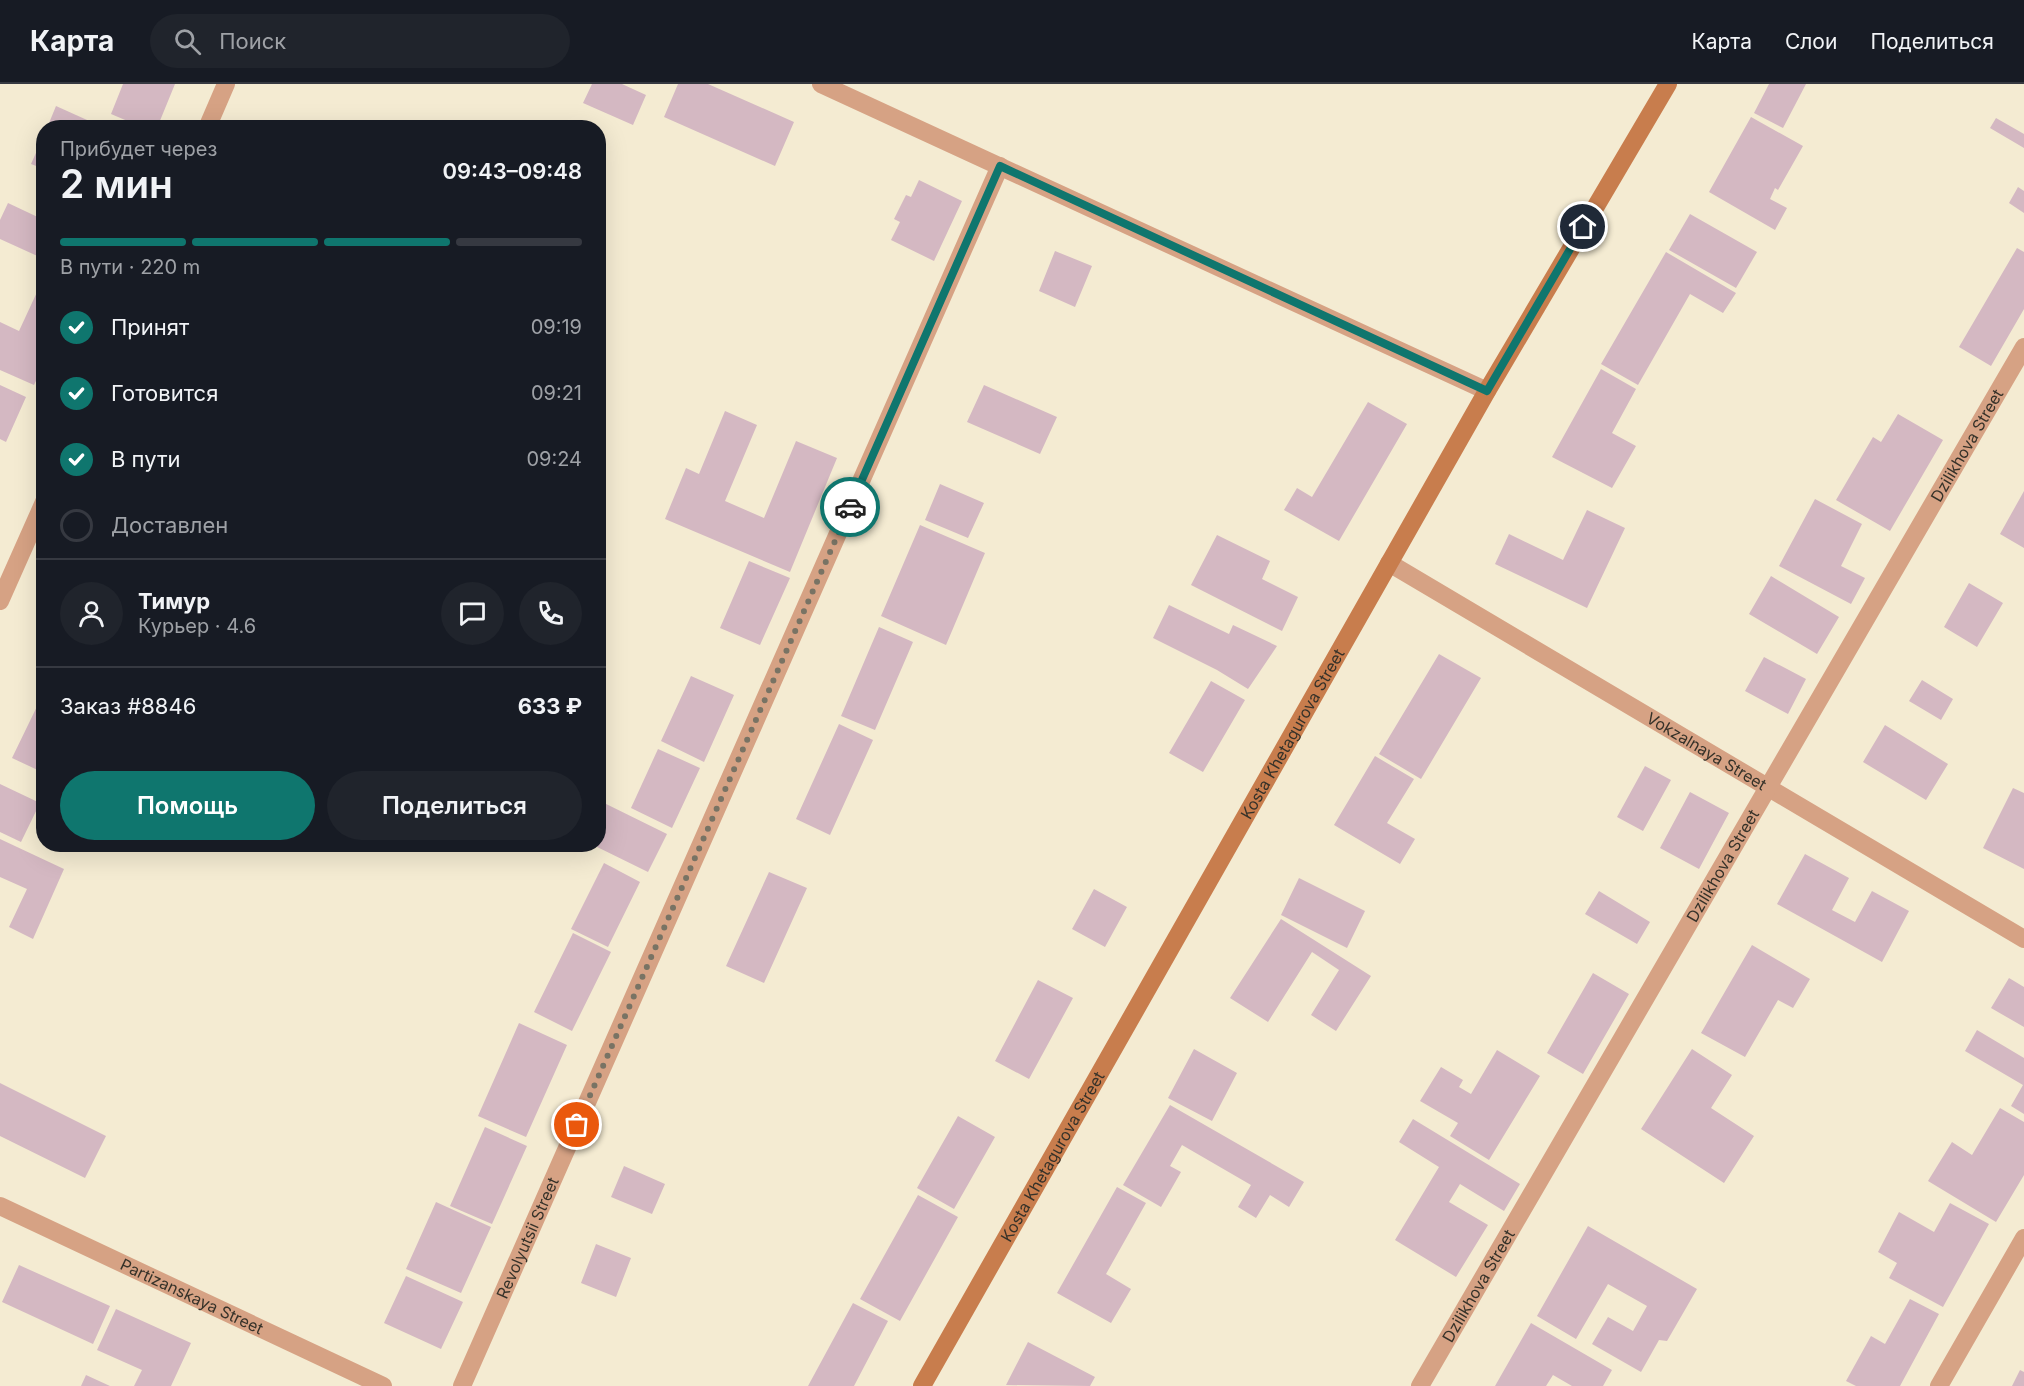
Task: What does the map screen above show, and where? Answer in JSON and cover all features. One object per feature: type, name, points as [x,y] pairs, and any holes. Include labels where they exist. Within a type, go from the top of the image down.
[{"type":"main road","name":"Kosta Khetagurova Street","points":[[922,1386],[1487,391],[1668,84]]},
{"type":"street","points":[[210,120],[226,84]]},
{"type":"street","points":[[821,84],[1487,391]]},
{"type":"street","name":"Revolyutsii Street","points":[[462,1386],[1000,166]]},
{"type":"street","name":"Dzilikhova Street","points":[[1420,1386],[2024,347]]},
{"type":"street","points":[[0,601],[36,520]]},
{"type":"street","name":"Vokzalnaya Street","points":[[1389,563],[2024,939]]},
{"type":"street","name":"Partizanskaya Street","points":[[0,1206],[383,1386]]},
{"type":"street","points":[[1939,1386],[2024,1238]]},
{"type":"building","points":[[123,84],[175,84],[160,120],[125,120],[111,114]]},
{"type":"building","points":[[592,84],[622,84],[646,95],[633,125],[583,103]]},
{"type":"building","points":[[678,84],[708,84],[794,122],[775,166],[664,117]]},
{"type":"building","points":[[1769,84],[1806,84],[1783,128],[1754,113]]},
{"type":"building","points":[[56,106],[87,120],[50,120]]},
{"type":"building","points":[[1751,117],[1803,146],[1778,190],[1775,188],[1770,199],[1787,208],[1775,230],[1709,192]]},
{"type":"building","points":[[1996,118],[2024,134],[2024,148],[1990,128]]},
{"type":"building","points":[[36,153],[36,166],[31,164]]},
{"type":"building","points":[[919,180],[962,201],[934,261],[891,240],[900,222],[894,219],[906,195],[911,197]]},
{"type":"building","points":[[2018,187],[2024,191],[2024,213],[2009,203]]},
{"type":"building","points":[[8,203],[36,216],[36,255],[0,239],[0,220]]},
{"type":"building","points":[[1690,214],[1757,252],[1736,288],[1669,250]]},
{"type":"building","points":[[2017,248],[2024,252],[2024,309],[1991,366],[1959,347]]},
{"type":"building","points":[[1055,251],[1092,266],[1075,307],[1039,291]]},
{"type":"building","points":[[1666,252],[1736,293],[1723,313],[1690,294],[1638,385],[1601,364]]},
{"type":"building","points":[[36,294],[36,381],[34,385],[0,370],[0,322],[19,331]]},
{"type":"building","points":[[1601,369],[1636,389],[1612,433],[1636,446],[1612,488],[1552,457]]},
{"type":"building","points":[[0,385],[26,397],[6,442],[0,439]]},
{"type":"building","points":[[984,385],[1057,417],[1040,454],[967,422]]},
{"type":"building","points":[[1368,402],[1407,424],[1339,541],[1284,510],[1297,488],[1312,497]]},
{"type":"building","points":[[725,411],[757,425],[725,501],[764,518],[796,441],[837,458],[790,572],[665,519],[686,468],[699,474]]},
{"type":"building","points":[[1898,414],[1943,440],[1890,531],[1836,500],[1873,437],[1881,442]]},
{"type":"building","points":[[940,484],[984,503],[968,538],[925,520]]},
{"type":"building","points":[[2024,491],[2024,548],[2000,534]]},
{"type":"building","points":[[1815,499],[1862,524],[1841,566],[1865,578],[1851,604],[1779,566]]},
{"type":"building","points":[[1587,510],[1625,528],[1587,608],[1495,564],[1509,534],[1563,560]]},
{"type":"building","points":[[920,525],[985,553],[946,645],[881,616]]},
{"type":"building","points":[[1217,535],[1270,561],[1262,579],[1298,597],[1282,631],[1191,585]]},
{"type":"building","points":[[749,561],[790,578],[760,645],[720,628]]},
{"type":"building","points":[[1771,576],[1839,617],[1817,654],[1749,614]]},
{"type":"building","points":[[1969,583],[2003,603],[1977,647],[1944,627]]},
{"type":"building","points":[[1169,605],[1229,634],[1233,625],[1277,646],[1248,689],[1217,670],[1153,638]]},
{"type":"building","points":[[879,627],[913,642],[875,730],[841,716]]},
{"type":"building","points":[[1439,654],[1481,678],[1421,779],[1379,754]]},
{"type":"building","points":[[1764,657],[1806,679],[1788,714],[1745,691]]},
{"type":"building","points":[[691,676],[734,695],[704,762],[661,741]]},
{"type":"building","points":[[1922,680],[1953,699],[1941,720],[1909,701]]},
{"type":"building","points":[[1211,681],[1245,700],[1203,772],[1169,753]]},
{"type":"building","points":[[36,708],[36,769],[12,758]]},
{"type":"building","points":[[839,724],[873,740],[830,835],[796,819]]},
{"type":"building","points":[[1885,725],[1948,764],[1926,800],[1863,762]]},
{"type":"building","points":[[658,749],[700,768],[672,828],[631,808]]},
{"type":"building","points":[[1375,756],[1414,779],[1387,823],[1415,839],[1400,864],[1334,825]]},
{"type":"building","points":[[1645,766],[1671,780],[1643,831],[1617,817]]},
{"type":"building","points":[[0,784],[36,801],[36,811],[21,842],[0,832]]},
{"type":"building","points":[[2013,788],[2024,793],[2024,869],[1983,848]]},
{"type":"building","points":[[1690,792],[1729,813],[1699,869],[1660,848]]},
{"type":"building","points":[[606,804],[667,834],[648,872],[606,851]]},
{"type":"building","points":[[0,839],[64,869],[33,939],[9,927],[27,889],[0,877]]},
{"type":"building","points":[[1805,854],[1849,878],[1832,910],[1855,922],[1872,891],[1909,911],[1882,962],[1777,904]]},
{"type":"building","points":[[604,863],[640,882],[608,947],[571,929]]},
{"type":"building","points":[[769,872],[807,888],[764,983],[726,966]]},
{"type":"building","points":[[1299,878],[1365,911],[1347,948],[1281,915]]},
{"type":"building","points":[[1094,889],[1127,907],[1105,947],[1072,929]]},
{"type":"building","points":[[1599,891],[1650,922],[1637,944],[1585,914]]},
{"type":"building","points":[[1281,919],[1371,976],[1336,1031],[1311,1015],[1339,970],[1312,952],[1268,1022],[1230,998]]},
{"type":"building","points":[[573,933],[611,952],[572,1031],[534,1012]]},
{"type":"building","points":[[1752,945],[1810,979],[1793,1008],[1778,1000],[1745,1057],[1701,1033]]},
{"type":"building","points":[[1593,973],[1629,994],[1583,1074],[1547,1053]]},
{"type":"building","points":[[2009,978],[2024,987],[2024,1027],[1991,1008]]},
{"type":"building","points":[[1038,980],[1073,998],[1029,1079],[995,1061]]},
{"type":"building","points":[[519,1023],[567,1045],[526,1137],[478,1116]]},
{"type":"building","points":[[1977,1030],[2024,1058],[2024,1114],[2011,1106],[2023,1085],[1965,1051]]},
{"type":"building","points":[[1194,1049],[1237,1073],[1212,1121],[1168,1098]]},
{"type":"building","points":[[1692,1049],[1732,1075],[1711,1108],[1754,1136],[1724,1183],[1641,1129]]},
{"type":"building","points":[[1497,1050],[1540,1076],[1489,1160],[1450,1136],[1458,1123],[1420,1101],[1441,1067],[1463,1080],[1459,1087],[1471,1094]]},
{"type":"building","points":[[0,1083],[106,1136],[85,1178],[0,1136]]},
{"type":"building","points":[[1170,1105],[1304,1182],[1289,1207],[1270,1195],[1256,1218],[1238,1207],[1251,1185],[1182,1145],[1170,1166],[1181,1172],[1161,1207],[1123,1185]]},
{"type":"building","points":[[2000,1108],[2024,1122],[2024,1175],[1996,1222],[1928,1181],[1952,1142],[1972,1155]]},
{"type":"building","points":[[958,1116],[995,1137],[954,1209],[917,1188]]},
{"type":"building","points":[[1413,1119],[1520,1184],[1504,1211],[1460,1184],[1449,1202],[1488,1225],[1456,1277],[1395,1240],[1439,1167],[1399,1142]]},
{"type":"building","points":[[485,1127],[527,1146],[492,1224],[450,1206]]},
{"type":"building","points":[[624,1166],[665,1184],[652,1214],[611,1197]]},
{"type":"building","points":[[1117,1187],[1146,1203],[1106,1274],[1131,1289],[1111,1323],[1057,1293]]},
{"type":"building","points":[[918,1195],[958,1217],[900,1321],[860,1299]]},
{"type":"building","points":[[436,1202],[491,1227],[461,1293],[406,1269]]},
{"type":"building","points":[[1950,1203],[1989,1224],[1943,1307],[1889,1278],[1897,1263],[1878,1252],[1899,1212],[1934,1232]]},
{"type":"building","points":[[1588,1226],[1697,1289],[1667,1341],[1659,1340],[1641,1372],[1592,1344],[1608,1317],[1633,1331],[1647,1306],[1608,1284],[1576,1339],[1537,1316]]},
{"type":"building","points":[[596,1244],[631,1258],[616,1297],[581,1283]]},
{"type":"building","points":[[19,1265],[110,1306],[93,1344],[2,1302]]},
{"type":"building","points":[[406,1276],[463,1302],[441,1349],[384,1323]]},
{"type":"building","points":[[1910,1299],[1939,1314],[1900,1386],[1856,1386],[1846,1381],[1871,1336],[1885,1344]]},
{"type":"building","points":[[853,1303],[888,1321],[854,1386],[808,1386]]},
{"type":"building","points":[[116,1309],[191,1343],[171,1386],[134,1386],[142,1370],[97,1350]]},
{"type":"building","points":[[1531,1323],[1612,1370],[1603,1386],[1572,1386],[1553,1375],[1546,1386],[1495,1386]]},
{"type":"building","points":[[1028,1342],[1095,1377],[1090,1386],[1006,1385]]},
{"type":"building","points":[[2020,1370],[2024,1372],[2024,1386],[2012,1386]]},
{"type":"building","points":[[86,1375],[110,1386],[81,1386]]},
{"type":"way so far","points":[[577,1125],[850,507]]},
{"type":"route","points":[[850,507],[1000,166],[1487,391],[1583,227]]}]
